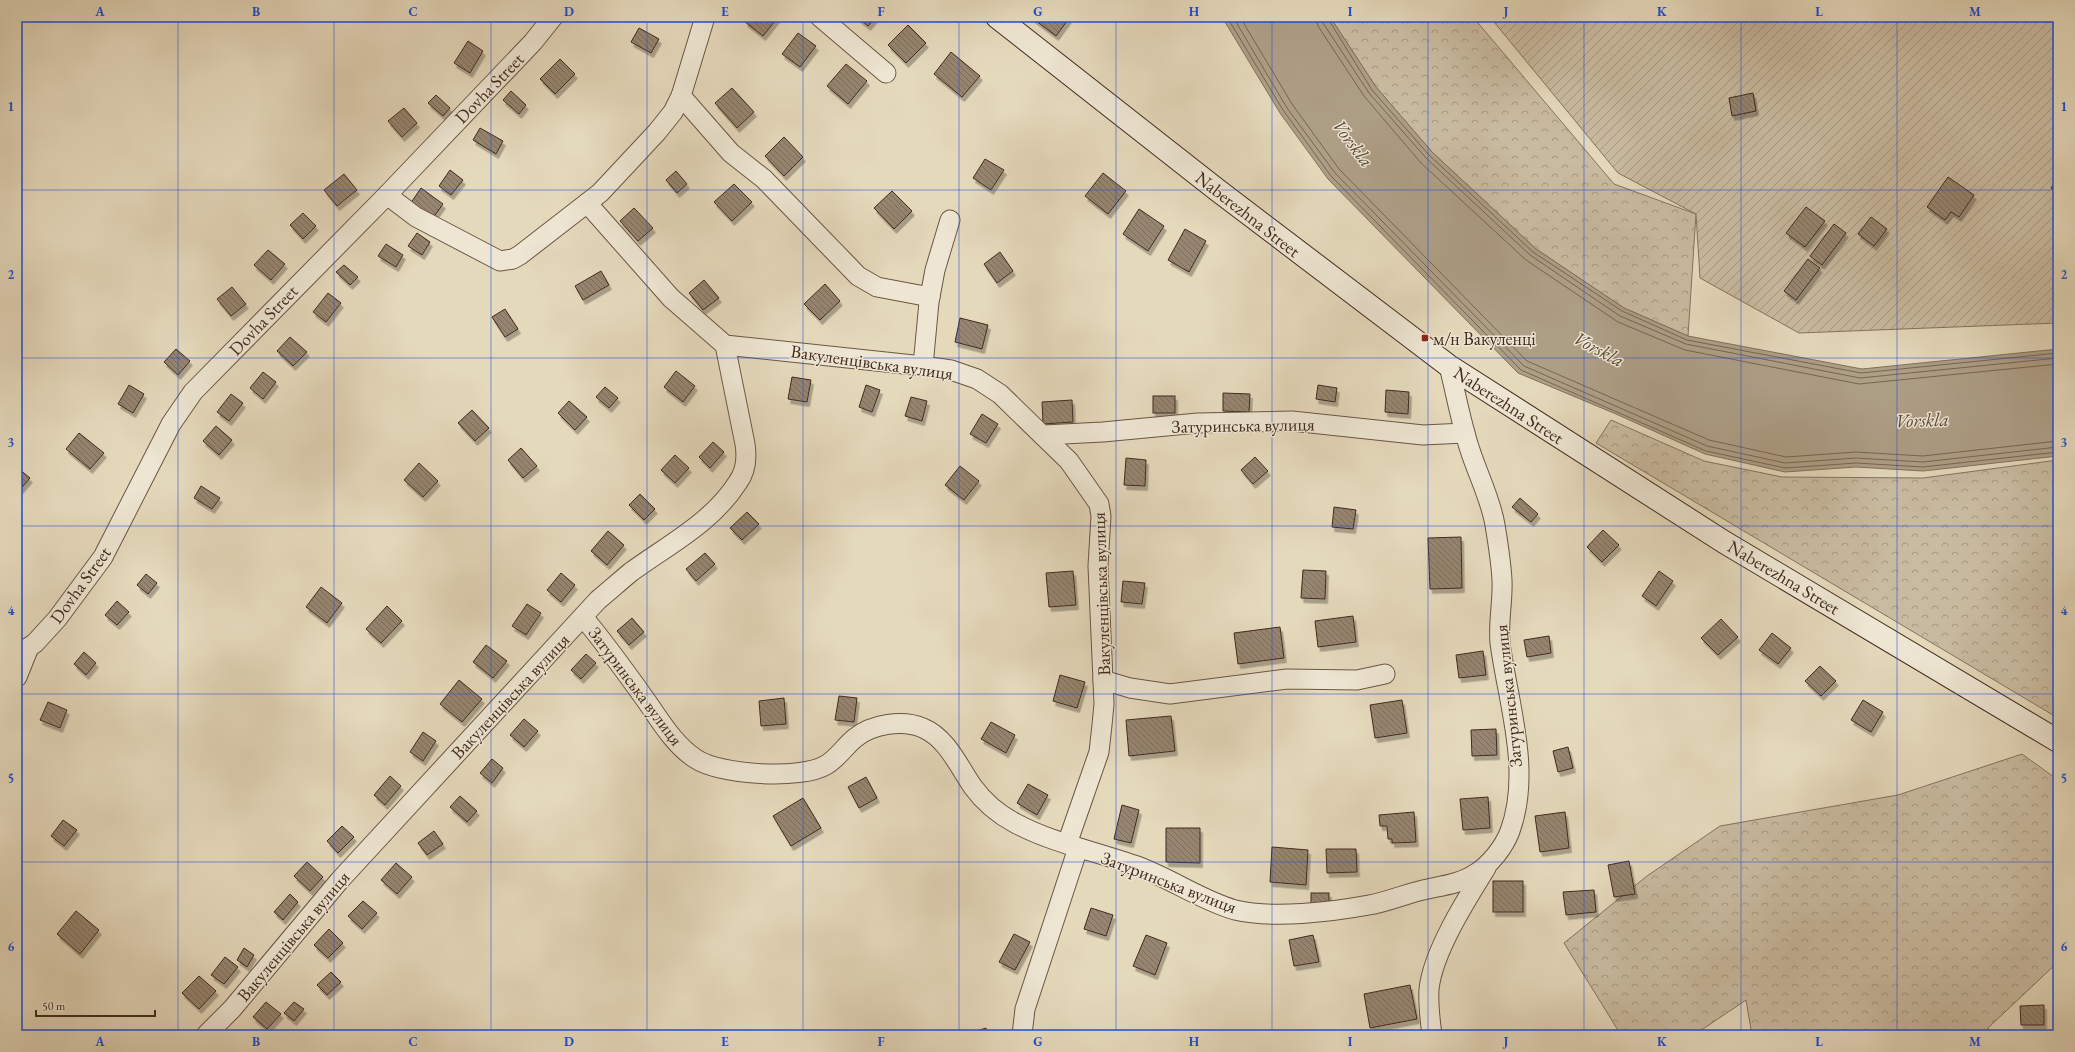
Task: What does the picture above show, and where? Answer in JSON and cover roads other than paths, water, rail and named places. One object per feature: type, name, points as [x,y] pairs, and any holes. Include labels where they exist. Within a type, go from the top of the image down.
[{"type":"street","name":"Dovha Street","points":[[23,651],[57,619],[103,557],[171,424],[193,392],[387,195],[533,42],[553,17]]},
{"type":"street","points":[[387,195],[416,217],[500,261],[513,259],[600,193],[657,132],[673,112],[680,96],[705,17]]},
{"type":"street","points":[[820,17],[886,73]]},
{"type":"street","name":"Naberezhna Street","points":[[997,17],[1229,199],[1449,366],[1724,542],[2058,741]]},
{"type":"street","points":[[680,96],[731,153],[764,179],[858,276],[877,287],[930,297]]},
{"type":"street","points":[[587,203],[671,298],[725,345]]},
{"type":"street","points":[[923,366],[930,297],[935,270],[950,220]]},
{"type":"street","name":"Вакуленцівська вулиця","points":[[206,1035],[232,1009],[340,880],[598,600],[630,572],[673,543],[710,514],[739,481],[745,462],[745,444],[725,345],[951,370],[977,379],[1000,394],[1044,435],[1069,461],[1098,504],[1100,516],[1098,566],[1104,704],[1099,752],[1072,846]]},
{"type":"street","name":"Затуринська вулиця","points":[[1432,1035],[1429,989],[1433,970],[1445,942],[1465,904],[1510,831],[1517,798],[1518,743],[1500,641],[1500,616],[1503,583],[1494,519],[1465,433],[1449,366]]},
{"type":"street","name":"Затуринська вулиця","points":[[1044,435],[1103,432],[1198,423],[1271,421],[1292,421],[1423,435],[1465,433]]},
{"type":"street","name":"Затуринська вулиця","points":[[583,617],[606,644],[680,747],[697,760],[713,768],[741,773],[793,773],[811,771],[824,767],[836,758],[855,738],[866,730],[885,725],[916,725],[928,730],[940,740],[975,790],[992,809],[1016,824],[1072,846],[1136,865],[1213,902],[1230,908],[1270,915],[1370,905],[1457,882],[1475,874],[1490,862]]},
{"type":"street","points":[[17,677],[23,651]]},
{"type":"street","points":[[1103,680],[1136,689],[1170,694],[1287,679],[1357,680],[1385,674]]},
{"type":"street","name":"Затуринська вулиця","points":[[1022,1035],[1025,1009],[1072,846]]},
{"type":"water","name":"Vorskla","points":[[1222,17],[1330,17],[1376,87],[1432,152],[1536,249],[1624,308],[1688,336],[1862,369],[2058,349],[2058,456],[1923,471],[1856,467],[1785,472],[1705,454],[1616,414],[1518,373],[1328,179],[1280,113]]},
{"type":"place","name":"м/н Вакуленці","points":[[1425,338]]}]
